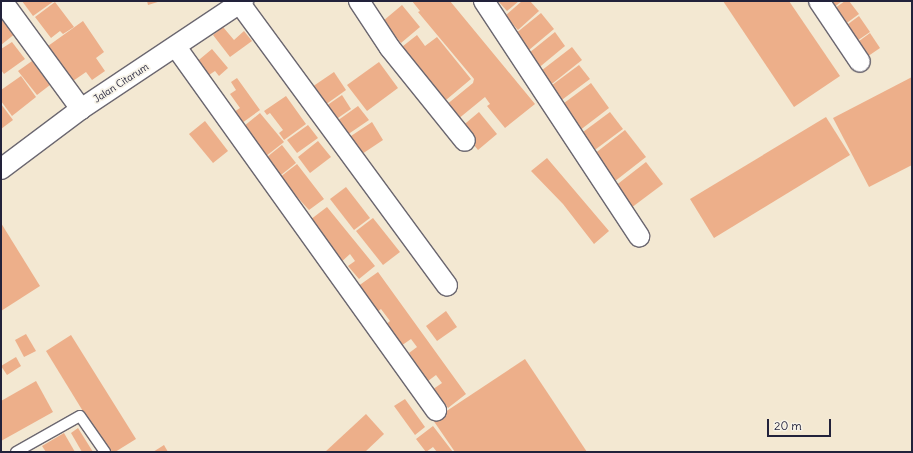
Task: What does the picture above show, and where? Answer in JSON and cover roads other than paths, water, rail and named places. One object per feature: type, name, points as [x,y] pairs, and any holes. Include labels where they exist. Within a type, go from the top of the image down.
[{"type":"street","points":[[2,1],[80,109]]},
{"type":"street","points":[[359,1],[390,48],[465,141]]},
{"type":"street","points":[[484,1],[639,236]]},
{"type":"street","points":[[819,1],[860,62]]},
{"type":"street","points":[[240,2],[447,286]]},
{"type":"street","name":"Jalan Citarum","points":[[1,169],[80,109],[176,47],[240,2]]},
{"type":"street","points":[[176,47],[436,410]]},
{"type":"lane","points":[[16,452],[80,416],[105,452]]}]
